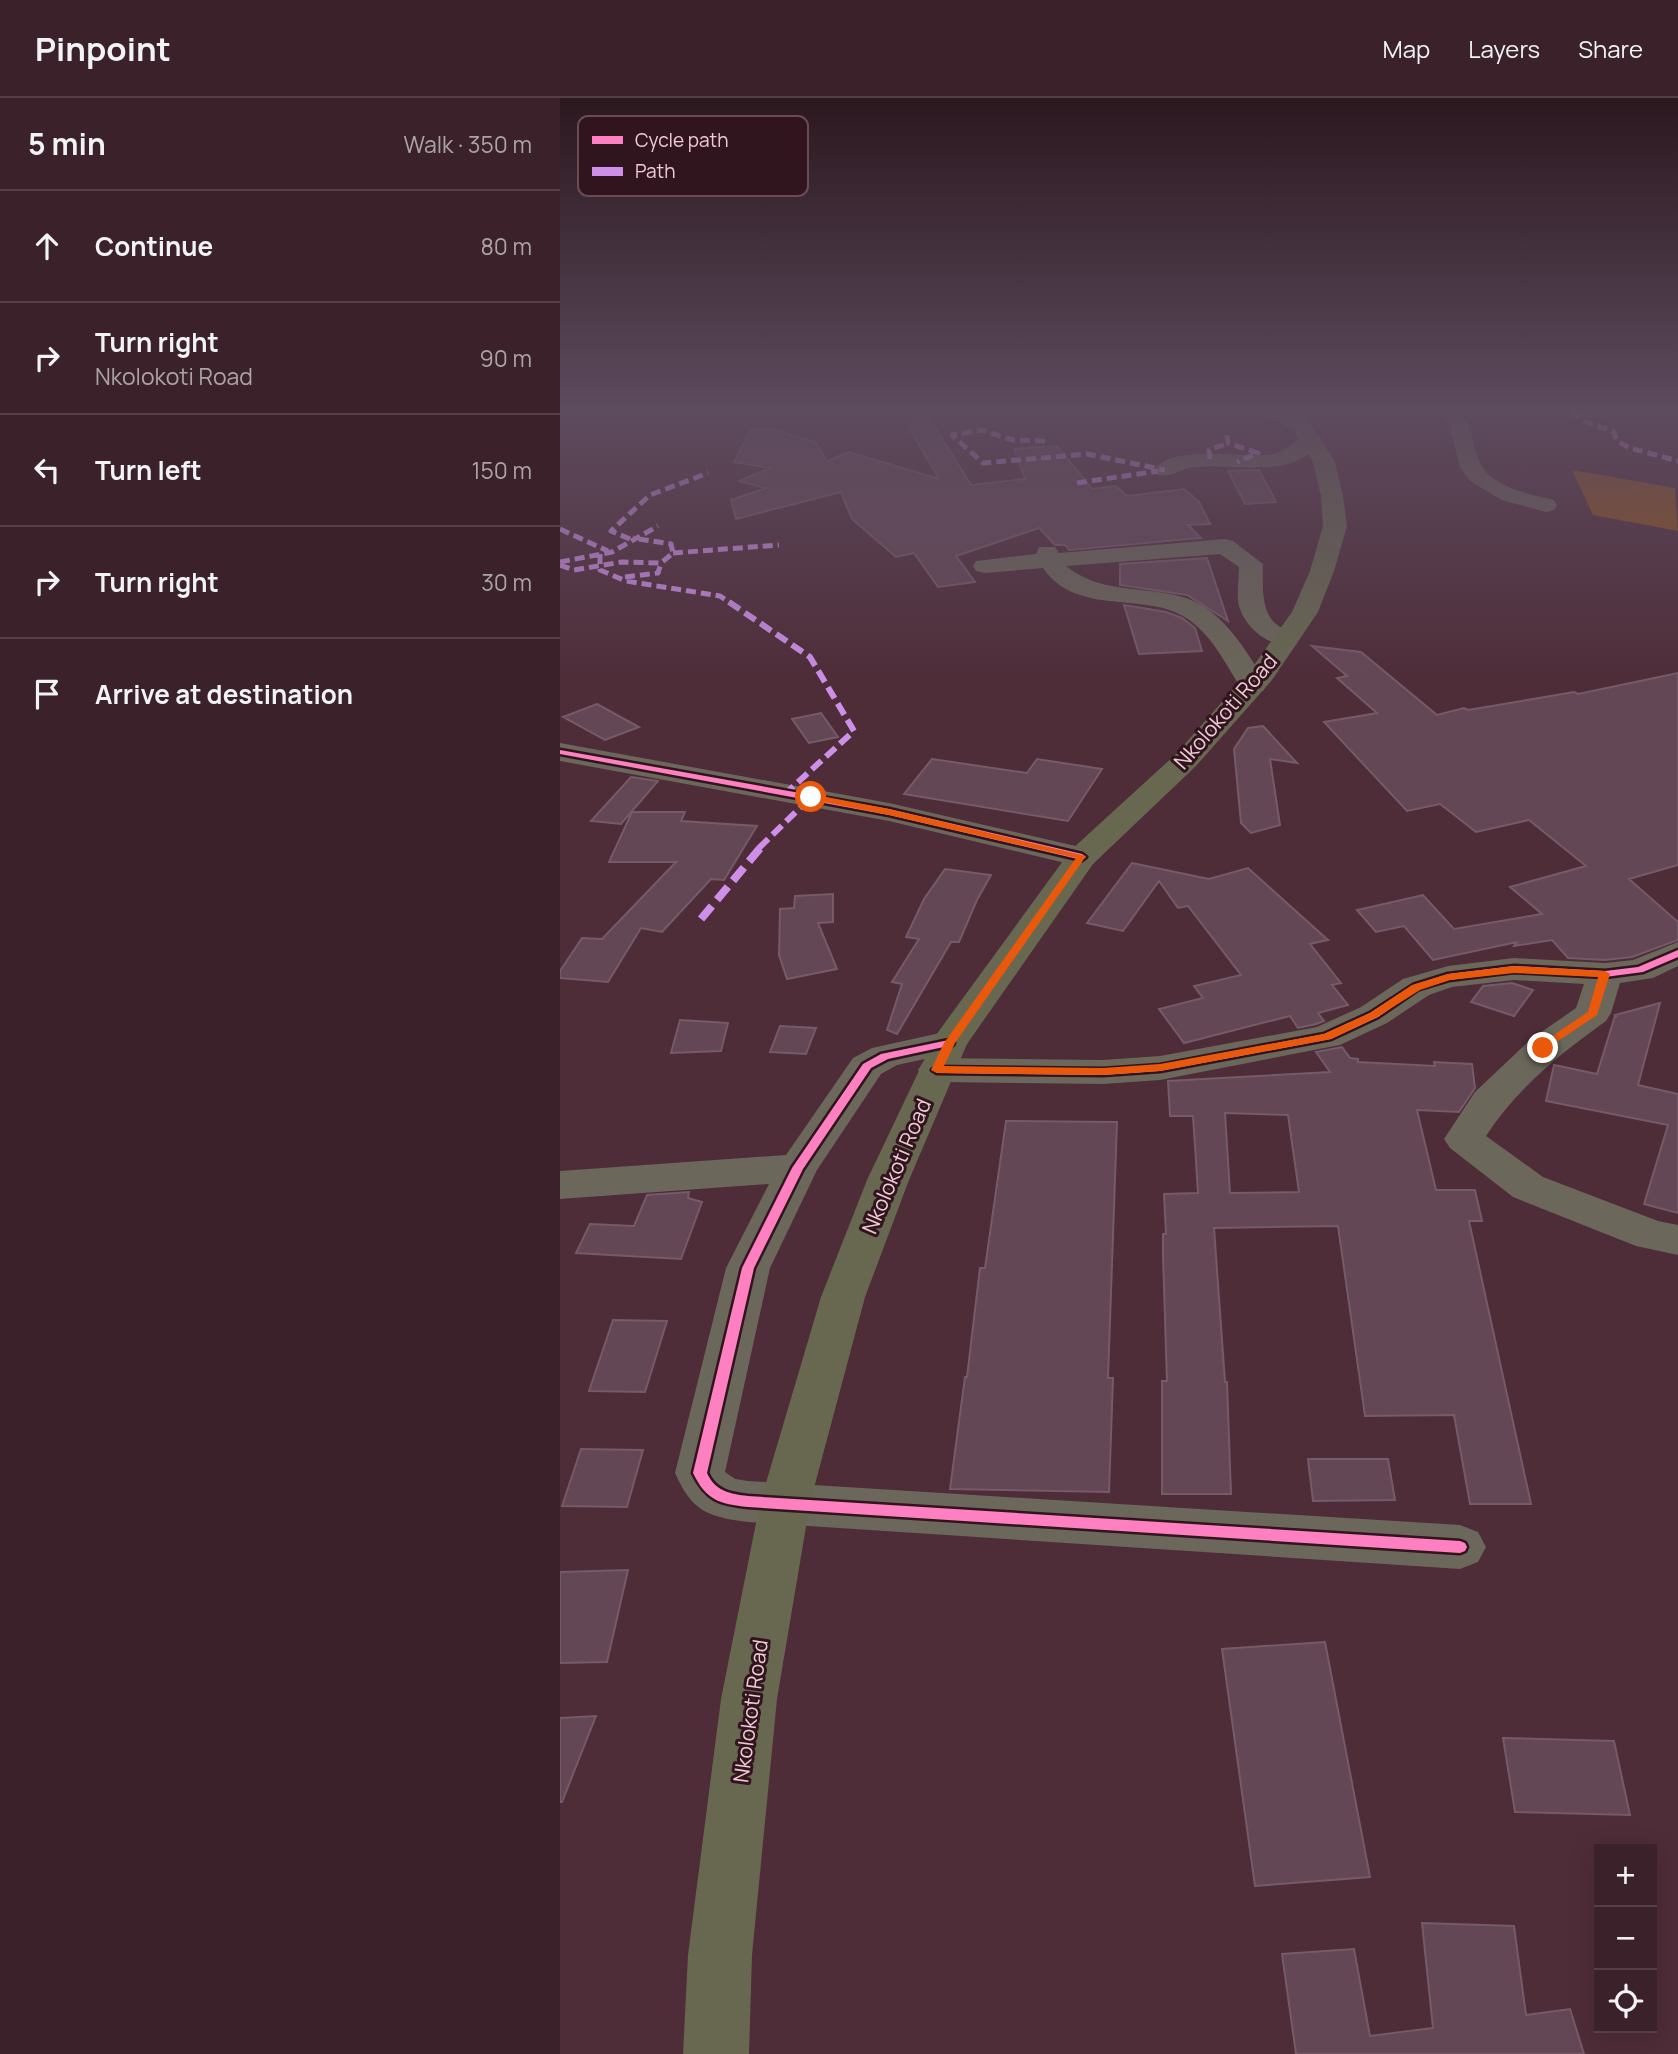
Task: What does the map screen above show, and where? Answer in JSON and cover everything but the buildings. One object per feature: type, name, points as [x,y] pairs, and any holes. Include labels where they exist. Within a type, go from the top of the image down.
[{"type":"main road","name":"Nkolokoti Road","points":[[716,2054],[720,1955],[749,1699],[785,1503],[843,1297],[888,1180],[943,1056],[1082,856],[1186,760],[1253,685],[1305,612],[1322,571],[1335,526],[1333,502]]},
{"type":"street","points":[[1535,502],[1546,505]]},
{"type":"street","points":[[1038,538],[1055,569],[1066,578],[1109,595],[1172,602],[1184,606],[1234,651],[1253,685]]},
{"type":"street","points":[[985,566],[1225,545],[1251,564],[1251,603],[1266,629],[1287,638]]},
{"type":"street","points":[[560,752],[889,812],[1082,856]]},
{"type":"street","points":[[1460,1547],[785,1503],[717,1496],[704,1487],[700,1473],[748,1268],[798,1168],[867,1066],[885,1056],[943,1056],[1103,1072],[1160,1068],[1327,1037],[1374,1015],[1416,987],[1448,977],[1514,970],[1605,974],[1640,970],[1678,953]]},
{"type":"street","points":[[1605,974],[1593,1013],[1543,1048],[1489,1101],[1464,1139],[1528,1187],[1651,1235],[1678,1240]]},
{"type":"street","points":[[560,1185],[798,1168]]},
{"type":"shaded area","points":[[1587,502],[1676,502],[1678,531],[1593,515]]},
{"type":"marked path","points":[[630,539],[611,531],[642,502]]},
{"type":"marked path","points":[[560,562],[612,552],[658,526]]},
{"type":"marked path","points":[[560,529],[608,551]]},
{"type":"marked path","points":[[560,565],[574,570],[622,562],[661,563],[673,553],[671,544],[633,538]]},
{"type":"marked path","points":[[673,553],[779,545]]},
{"type":"marked path","points":[[600,554],[600,570],[626,581],[720,596],[810,657],[854,731],[786,793]]},
{"type":"marked path","points":[[625,577],[658,573],[661,563]]},
{"type":"marked path","points":[[701,919],[766,840],[811,797]]},
{"type":"cycle path","points":[[560,752],[889,812],[1082,857]]},
{"type":"cycle path","points":[[937,1070],[1103,1072],[1160,1068],[1327,1037],[1374,1015],[1416,987],[1448,977],[1514,969],[1605,974],[1640,970],[1678,953]]},
{"type":"cycle path","points":[[949,1043],[885,1056],[867,1066],[798,1168],[748,1268],[700,1473],[713,1492],[748,1502],[1460,1547]]},
{"type":"route","points":[[811,797],[1082,856],[949,1043],[937,1070],[1103,1072],[1160,1068],[1327,1037],[1374,1015],[1416,987],[1448,977],[1514,970],[1605,974],[1593,1013],[1543,1048]]}]
